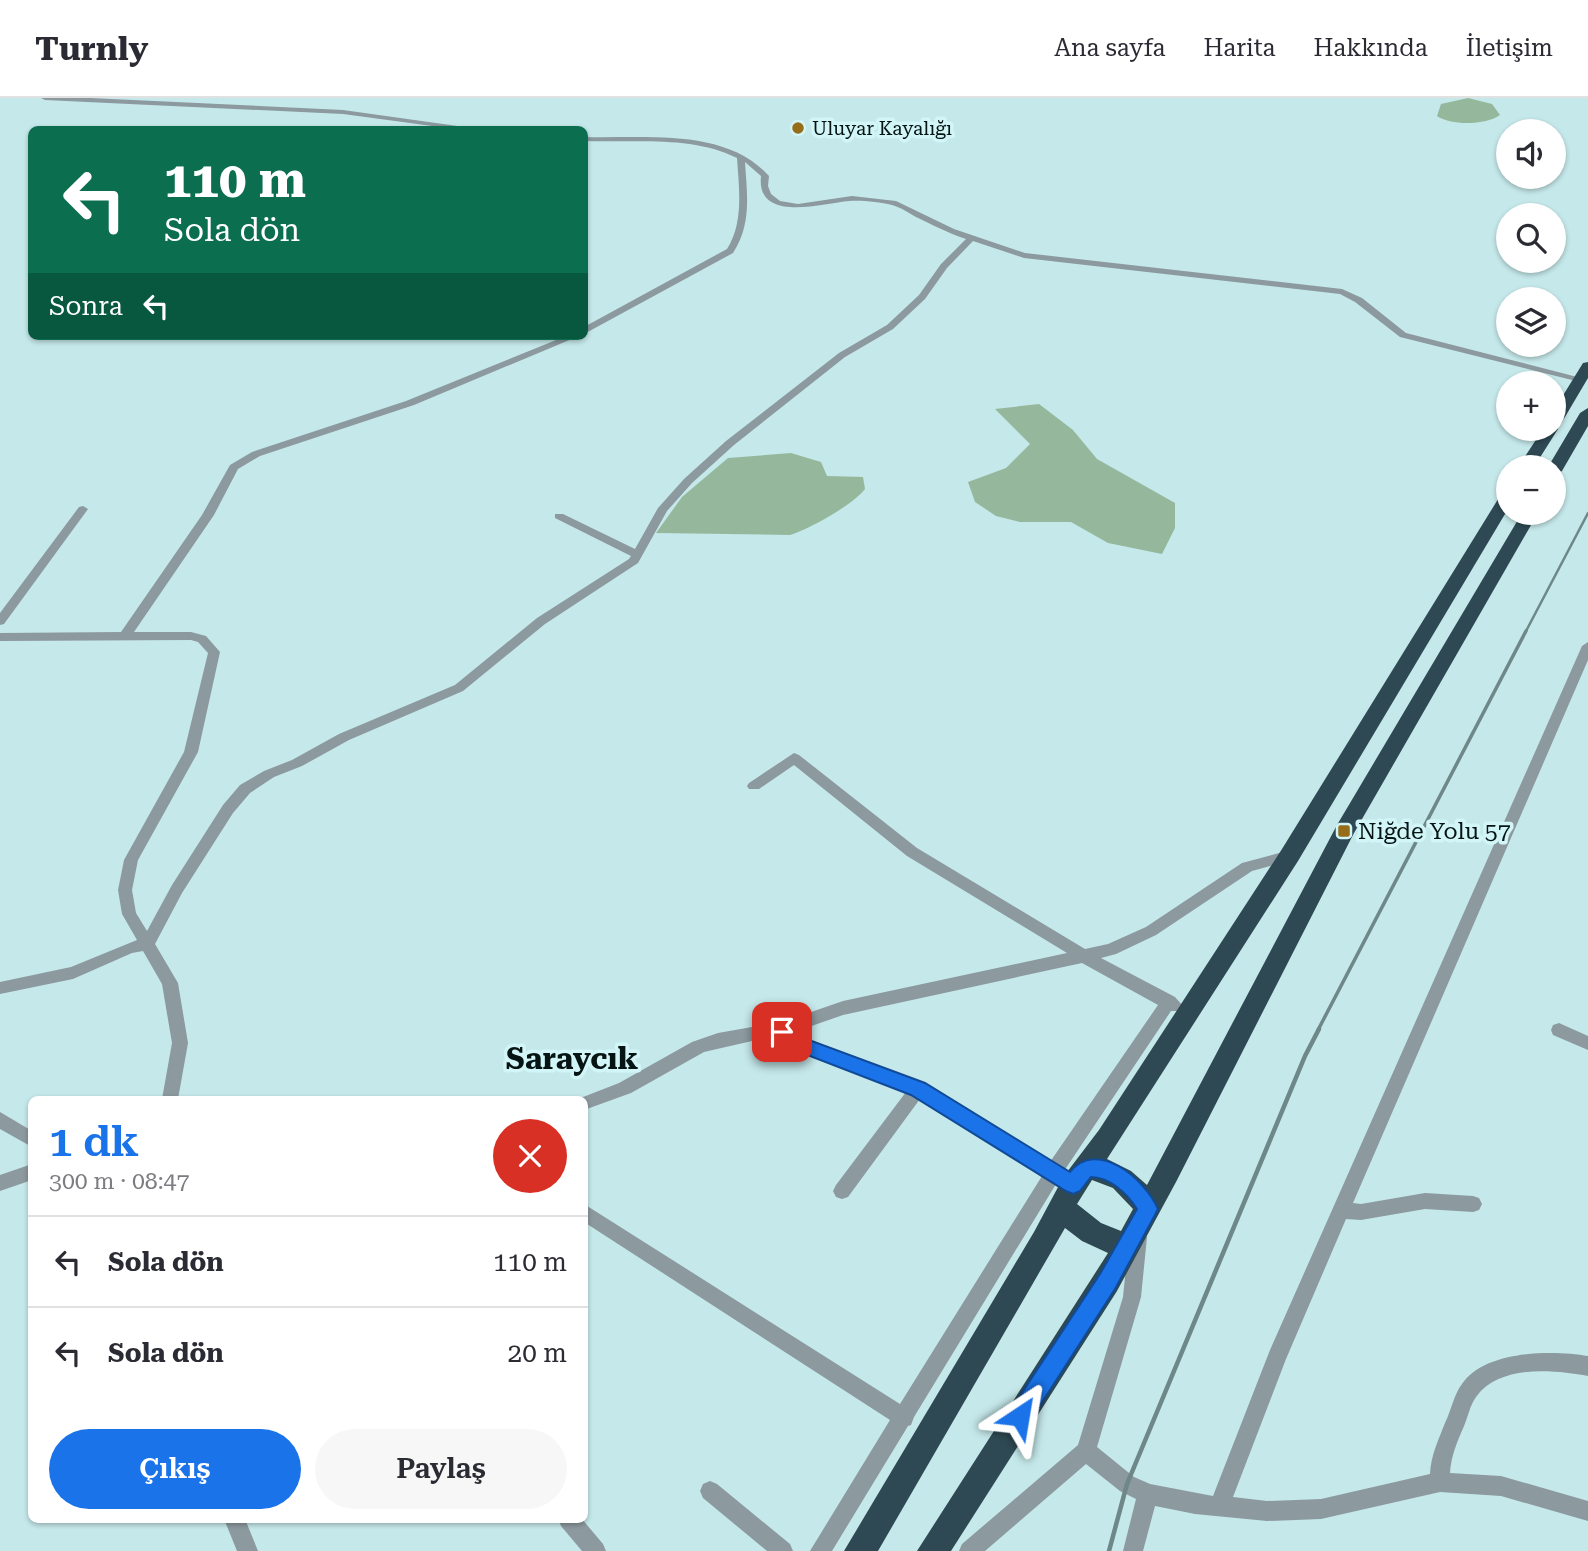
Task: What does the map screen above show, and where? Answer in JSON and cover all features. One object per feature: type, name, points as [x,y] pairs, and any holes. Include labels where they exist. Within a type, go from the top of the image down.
[{"type":"highway","points":[[1566,402],[1584,372]]},
{"type":"highway","points":[[1563,455],[1588,413]]},
{"type":"highway","points":[[860,1551],[1068,1183],[1189,1013],[1290,855],[1496,516]]},
{"type":"highway","points":[[933,1551],[1107,1282],[1344,831],[1523,525]]},
{"type":"highway","points":[[1068,1183],[1113,1173],[1139,1195],[1138,1225]]},
{"type":"highway","points":[[1068,1183],[1071,1218],[1099,1237],[1138,1225]]},
{"type":"street","points":[[45,98],[343,112],[452,126]]},
{"type":"street","points":[[588,139],[708,145],[759,167],[765,176],[764,186],[768,195],[778,204],[798,206],[827,199],[873,199],[910,208],[971,239],[1024,255],[1342,292],[1355,297],[1389,327],[1403,334],[1584,372]]},
{"type":"street","points":[[588,329],[730,251],[740,238],[742,225],[741,158]]},
{"type":"street","points":[[0,988],[74,974],[129,948],[147,944],[191,866],[228,809],[246,789],[269,774],[297,763],[344,737],[459,688],[541,621],[634,561],[662,510],[688,481],[730,443],[833,362],[890,327],[922,297],[944,266],[971,239]]},
{"type":"street","points":[[125,636],[208,515],[240,462],[256,454],[410,403],[564,340]]},
{"type":"street","points":[[0,621],[83,509]]},
{"type":"street","points":[[559,516],[638,554]]},
{"type":"street","points":[[0,637],[191,636],[202,639],[214,652],[191,752],[131,860],[125,890],[129,914],[170,983],[180,1043],[171,1096]]},
{"type":"street","points":[[1220,1505],[1277,1357],[1588,646]]},
{"type":"street","points":[[754,786],[794,758],[912,852],[1085,957],[1189,1013]]},
{"type":"street","points":[[777,1036],[793,1025],[844,1008],[1111,950],[1151,931],[1247,867],[1290,855]]},
{"type":"street","points":[[820,1551],[904,1418],[1068,1183],[1169,1002]]},
{"type":"street","points":[[1559,1030],[1588,1043]]},
{"type":"street","points":[[588,1101],[625,1088],[718,1040],[752,1034],[777,1036],[918,1089],[1068,1183]]},
{"type":"street","points":[[842,1191],[918,1089]]},
{"type":"street","points":[[0,1120],[28,1138]]},
{"type":"street","points":[[0,1183],[28,1173]]},
{"type":"street","points":[[1342,1210],[1361,1212],[1425,1201],[1473,1204]]},
{"type":"street","points":[[588,1215],[904,1418]]},
{"type":"street","points":[[969,1551],[1086,1451],[1132,1297],[1138,1225]]},
{"type":"street","points":[[1440,1482],[1440,1458],[1469,1390],[1477,1381],[1534,1361],[1549,1360],[1588,1366]]},
{"type":"street","points":[[1086,1451],[1127,1484],[1147,1494],[1170,1500],[1267,1511],[1321,1509],[1440,1482],[1511,1488],[1588,1511]]},
{"type":"street","points":[[710,1491],[783,1551]]},
{"type":"street","points":[[1133,1551],[1147,1494]]},
{"type":"street","points":[[236,1523],[248,1551]]},
{"type":"street","points":[[572,1523],[596,1551]]},
{"type":"green space","points":[[1468,98],[1492,104],[1500,115],[1487,121],[1469,123],[1437,116],[1441,104]]},
{"type":"green space","points":[[1039,404],[1073,430],[1097,459],[1175,503],[1175,528],[1162,554],[1108,543],[1071,522],[1020,522],[996,516],[975,502],[968,482],[1006,468],[1030,444],[995,409]]},
{"type":"green space","points":[[791,453],[821,462],[827,476],[863,477],[865,489],[830,516],[790,535],[656,533],[682,497],[728,458]]},
{"type":"railway","points":[[1525,633],[1588,513]]},
{"type":"railway","points":[[1318,1030],[1526,631]]},
{"type":"railway","points":[[1109,1551],[1127,1484],[1305,1056],[1319,1029]]},
{"type":"place","name":"Uluyar Kayalığı","points":[[798,128]]},
{"type":"place","name":"Niğde Yolu 57","points":[[1344,831]]},
{"type":"district","name":"Saraycık","points":[[572,1058]]},
{"type":"route","points":[[782,1032],[777,1036],[918,1089],[1073,1185],[1086,1167],[1113,1173],[1126,1181],[1148,1209],[1107,1282],[1020,1416]]}]
